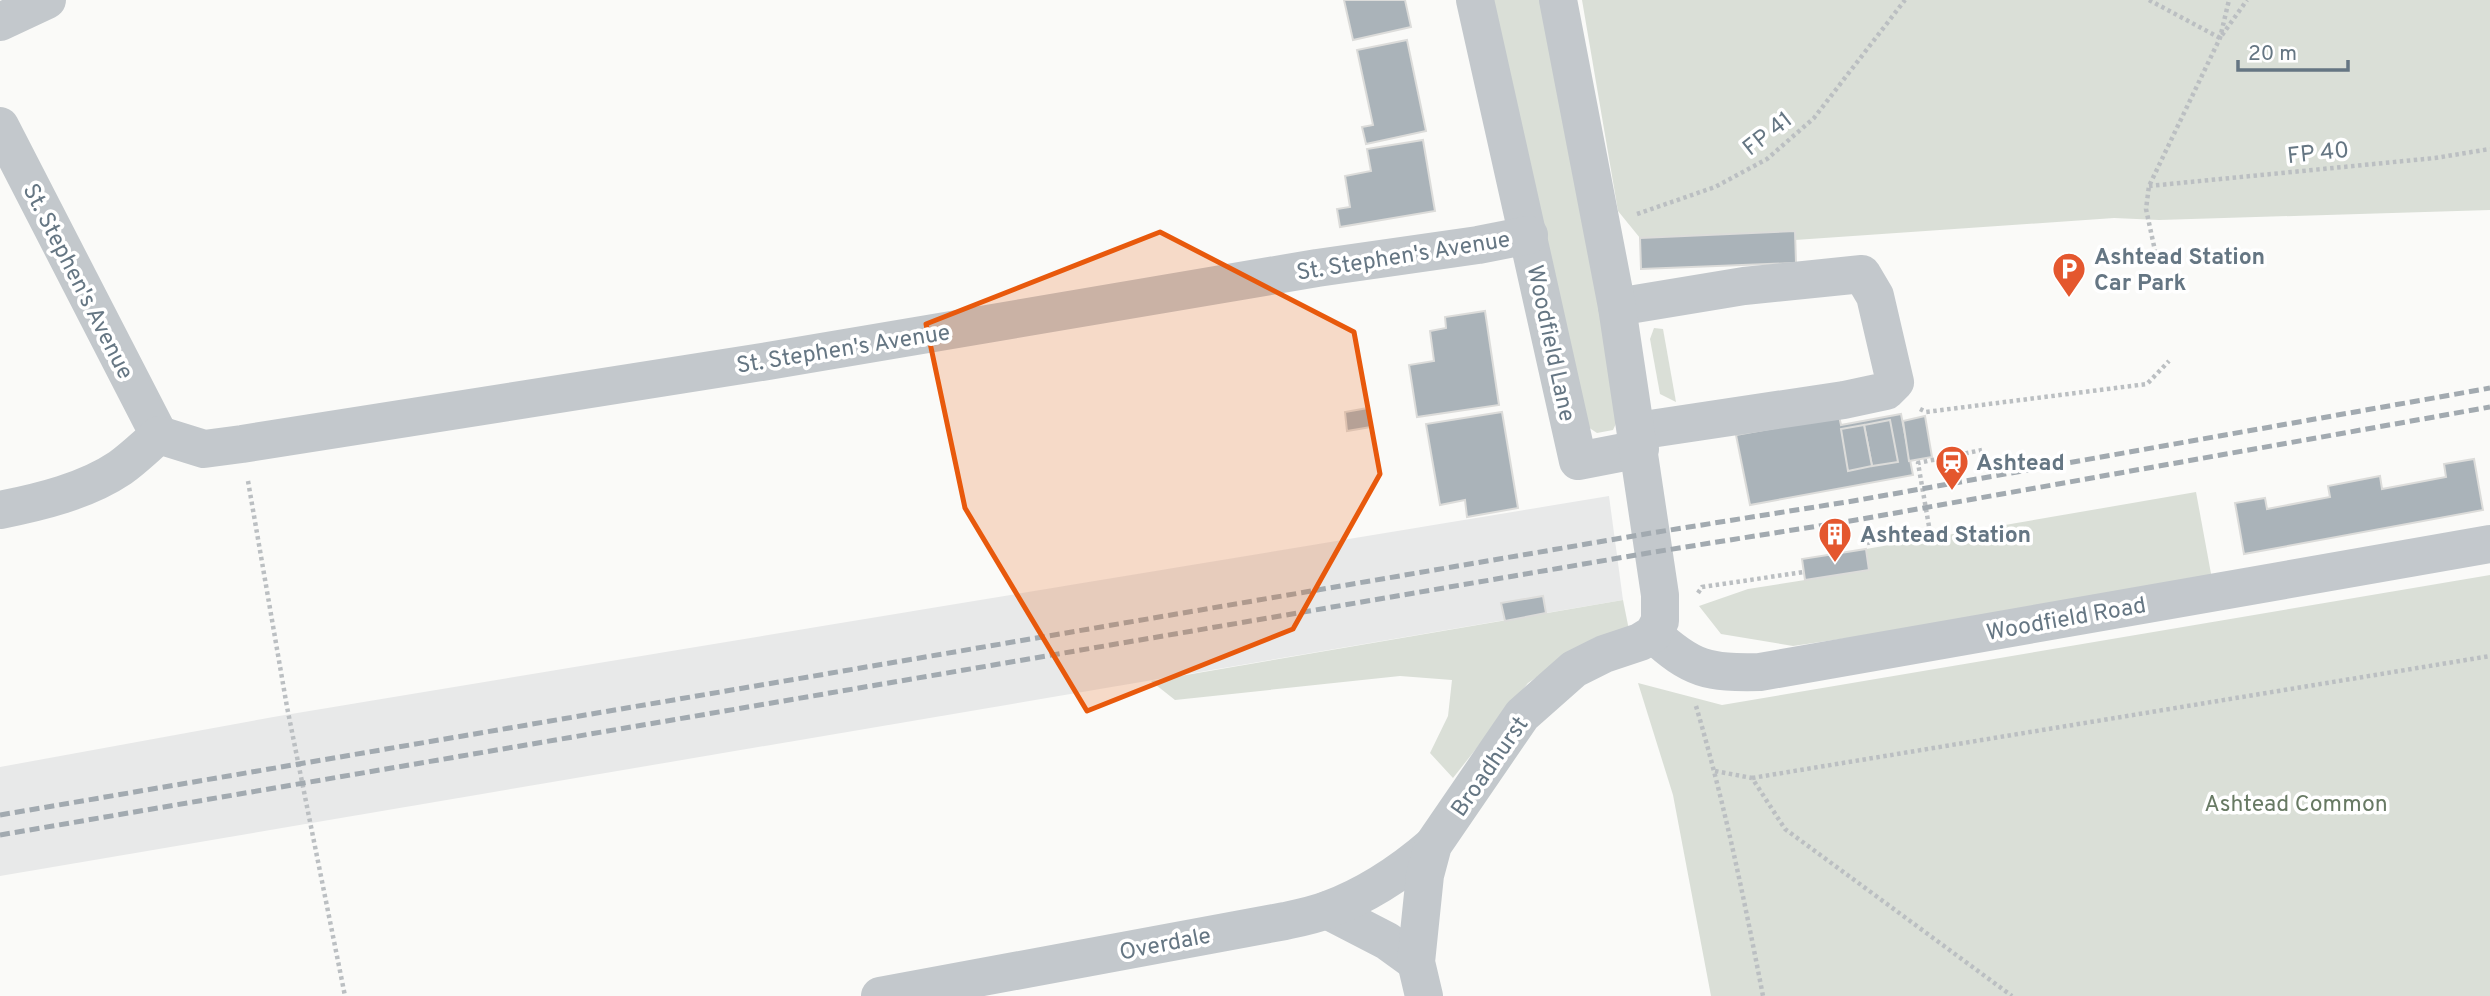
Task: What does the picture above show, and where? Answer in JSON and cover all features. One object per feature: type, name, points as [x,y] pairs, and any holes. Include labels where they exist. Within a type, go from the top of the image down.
[{"type":"street","points":[[0,22],[47,0]]},
{"type":"street","name":"Woodfield Lane","points":[[1475,0],[1578,461],[1638,440]]},
{"type":"street","points":[[1558,0],[1617,307],[1638,440],[1660,595],[1656,627]]},
{"type":"street","name":"St. Stephen's Avenue","points":[[0,126],[159,435],[204,449],[768,361],[1317,268],[1478,246],[1529,236]]},
{"type":"street","points":[[1617,307],[1744,286],[1862,274],[1875,296],[1895,382],[1886,391],[1638,440]]},
{"type":"street","points":[[0,510],[30,504],[79,488],[119,468],[159,435]]},
{"type":"street","name":"Woodfield Road","points":[[1656,627],[1676,656],[1697,666],[1722,673],[1760,672],[2490,544]]},
{"type":"street","name":"Broadhurst","points":[[1420,979],[1425,876],[1433,845],[1522,715],[1574,669],[1604,654],[1640,642],[1656,627]]},
{"type":"street","name":"Overdale","points":[[895,995],[1285,921],[1327,910],[1411,864],[1433,845]]},
{"type":"street","name":"Broadhurst","points":[[1327,910],[1387,941],[1420,979]]},
{"type":"path","name":"FP 41","points":[[1601,227],[1715,187],[1767,159],[1814,118],[1905,0]]},
{"type":"path","points":[[2149,0],[2220,38]]},
{"type":"path","points":[[2220,38],[2230,0]]},
{"type":"path","points":[[2157,260],[2146,209],[2148,186],[2220,38],[2248,0]]},
{"type":"path","name":"FP 40","points":[[2148,186],[2435,158],[2490,149]]},
{"type":"path","points":[[1886,391],[1926,412],[2147,384],[2169,361]]},
{"type":"path","points":[[242,444],[287,707],[345,996]]},
{"type":"path","points":[[1867,543],[1930,532],[1918,463],[1982,450]]},
{"type":"path","points":[[1656,627],[1687,610],[1702,587],[1804,572]]},
{"type":"path","points":[[1716,771],[1752,778],[2490,656]]},
{"type":"path","points":[[1697,666],[1695,701],[1716,771],[1735,851],[1763,996]]},
{"type":"path","points":[[1752,778],[1785,829],[2012,996]]},
{"type":"highlighted area","points":[[1160,232],[1354,332],[1380,474],[1293,629],[1087,711],[965,508],[926,324]]},
{"type":"shaded area","points":[[1609,496],[1623,600],[0,876],[0,767],[279,716]]},
{"type":"green space","points":[[1491,0],[1549,0],[1619,417],[1613,430],[1597,433],[1585,425]]},
{"type":"green space","points":[[1582,0],[2490,0],[2490,210],[2159,220],[2114,218],[1795,240],[1794,231],[1640,238],[1618,211]]},
{"type":"green space","points":[[1654,328],[1663,329],[1676,402],[1660,394],[1650,339]]},
{"type":"green space","points":[[2196,492],[2212,579],[2085,603],[1793,646],[1721,634],[1699,606],[1748,589],[1868,570],[1866,549]]},
{"type":"green space","name":"Ashtead Common","points":[[2490,575],[2490,996],[1711,996],[1673,795],[1638,683],[1722,705]]},
{"type":"green space","points":[[1623,600],[1629,630],[1594,638],[1528,683],[1453,778],[1430,753],[1448,716],[1452,680],[1400,676],[1175,700],[1151,681]]},
{"type":"building","points":[[1344,0],[1405,0],[1411,27],[1353,40]]},
{"type":"building","points":[[1407,40],[1426,131],[1366,144],[1362,127],[1373,125],[1357,50]]},
{"type":"building","points":[[1423,140],[1435,211],[1340,227],[1337,209],[1350,207],[1345,176],[1371,171],[1367,149]]},
{"type":"building","points":[[1795,231],[1796,263],[1641,269],[1640,238]]},
{"type":"building","points":[[1485,311],[1499,405],[1417,417],[1409,365],[1434,361],[1430,331],[1446,328],[1445,317]]},
{"type":"building","points":[[1368,408],[1371,427],[1347,431],[1345,412]]},
{"type":"building","points":[[1502,412],[1518,508],[1467,517],[1465,500],[1440,505],[1426,424]]},
{"type":"building","points":[[1901,414],[1913,475],[1750,505],[1736,435],[1839,416],[1841,425]]},
{"type":"building","name":"Ashtead Station","points":[[1925,416],[1932,457],[1909,461],[1903,421]]},
{"type":"building","points":[[1890,420],[1898,462],[1872,466],[1864,425]]},
{"type":"building","points":[[1864,425],[1872,466],[1848,471],[1841,429]]},
{"type":"building","points":[[2474,459],[2483,510],[2244,554],[2235,503],[2265,498],[2267,509],[2330,497],[2328,486],[2380,476],[2382,489],[2446,477],[2444,464]]},
{"type":"building","name":"Ashtead Station","points":[[1866,549],[1869,570],[1805,580],[1802,559]]},
{"type":"building","points":[[1543,596],[1546,613],[1505,621],[1501,603]]},
{"type":"railway","points":[[0,815],[1651,533],[1853,501],[2490,388]]},
{"type":"railway","points":[[0,835],[1654,552],[1856,520],[2490,407]]},
{"type":"place","name":"Ashtead Station Car Park","points":[[2069,299]]},
{"type":"place","name":"Ashtead","points":[[1952,492]]},
{"type":"place","name":"Ashtead Station","points":[[1835,564]]}]
